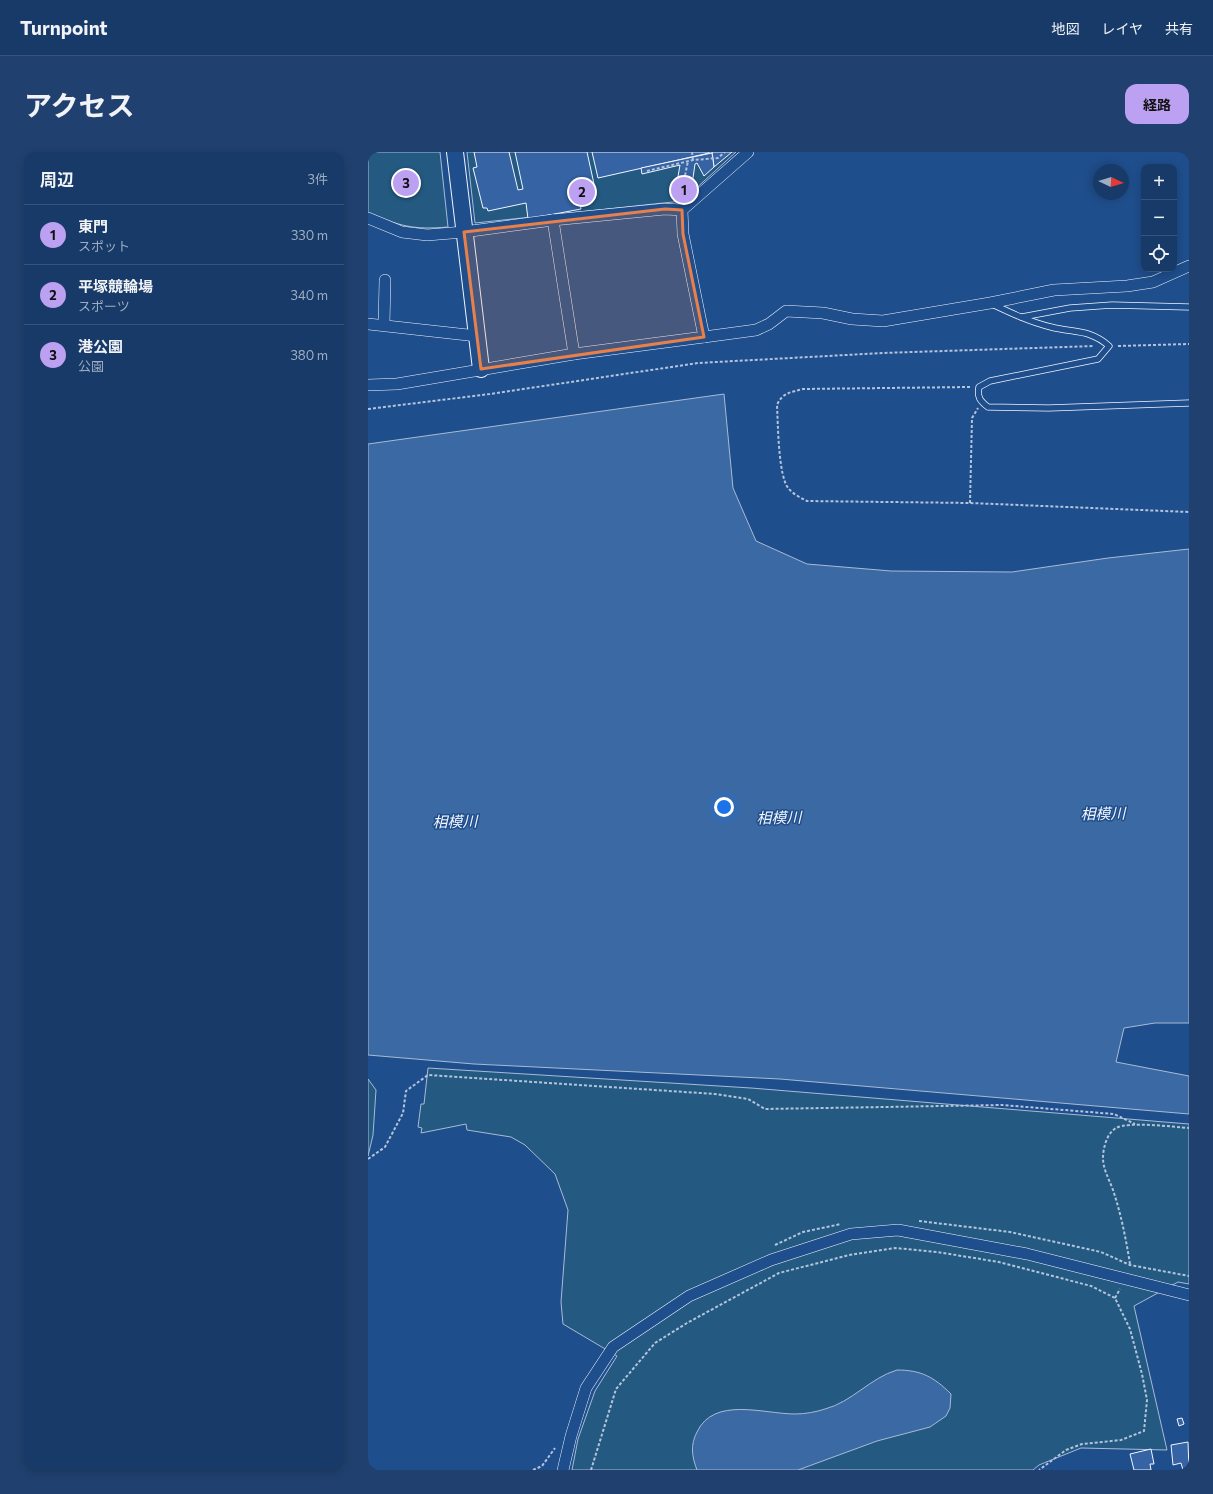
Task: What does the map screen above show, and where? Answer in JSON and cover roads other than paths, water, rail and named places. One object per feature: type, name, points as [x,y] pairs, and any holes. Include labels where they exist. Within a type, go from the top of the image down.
[{"type":"street","points":[[454,152],[480,369]]},
{"type":"street","points":[[368,218],[402,232],[427,235],[464,232],[553,220],[665,209],[682,210],[748,152]]},
{"type":"street","points":[[682,210],[683,234],[704,337]]},
{"type":"street","points":[[553,220],[574,354]]},
{"type":"street","points":[[368,385],[397,384],[574,354],[756,330],[769,324],[786,311],[883,321],[990,303],[1054,290],[1127,286],[1154,282],[1189,266]]},
{"type":"street","points":[[384,325],[385,280]]},
{"type":"street","points":[[368,324],[477,336]]},
{"type":"street","points":[[563,1470],[571,1436],[586,1388],[613,1346],[689,1296],[771,1260],[852,1234],[898,1230],[1027,1254],[1189,1295]]},
{"type":"lane","points":[[990,303],[1021,317],[1051,327],[1100,337],[1109,346],[1098,359],[990,381],[980,387],[978,394],[982,403],[988,407],[1049,408],[1189,403]]},
{"type":"lane","points":[[1021,317],[1070,308],[1112,305],[1189,307]]},
{"type":"water","name":"相模川","points":[[724,394],[733,488],[756,541],[807,564],[891,571],[1012,572],[1108,558],[1189,549],[1189,1023],[1155,1023],[1124,1028],[1116,1062],[1189,1076],[1189,1114],[780,1079],[474,1064],[368,1055],[368,444]]},
{"type":"water","points":[[897,1370],[920,1373],[933,1379],[945,1388],[951,1394],[950,1408],[946,1416],[930,1427],[877,1441],[798,1470],[697,1470],[692,1451],[693,1442],[697,1432],[705,1421],[715,1414],[727,1410],[755,1410],[795,1414],[818,1411],[835,1406],[878,1378]]},
{"type":"place","name":"港公園","points":[[406,183]]},
{"type":"place","name":"東門","points":[[684,190]]},
{"type":"place","name":"平塚競輪場","points":[[582,192]]}]
